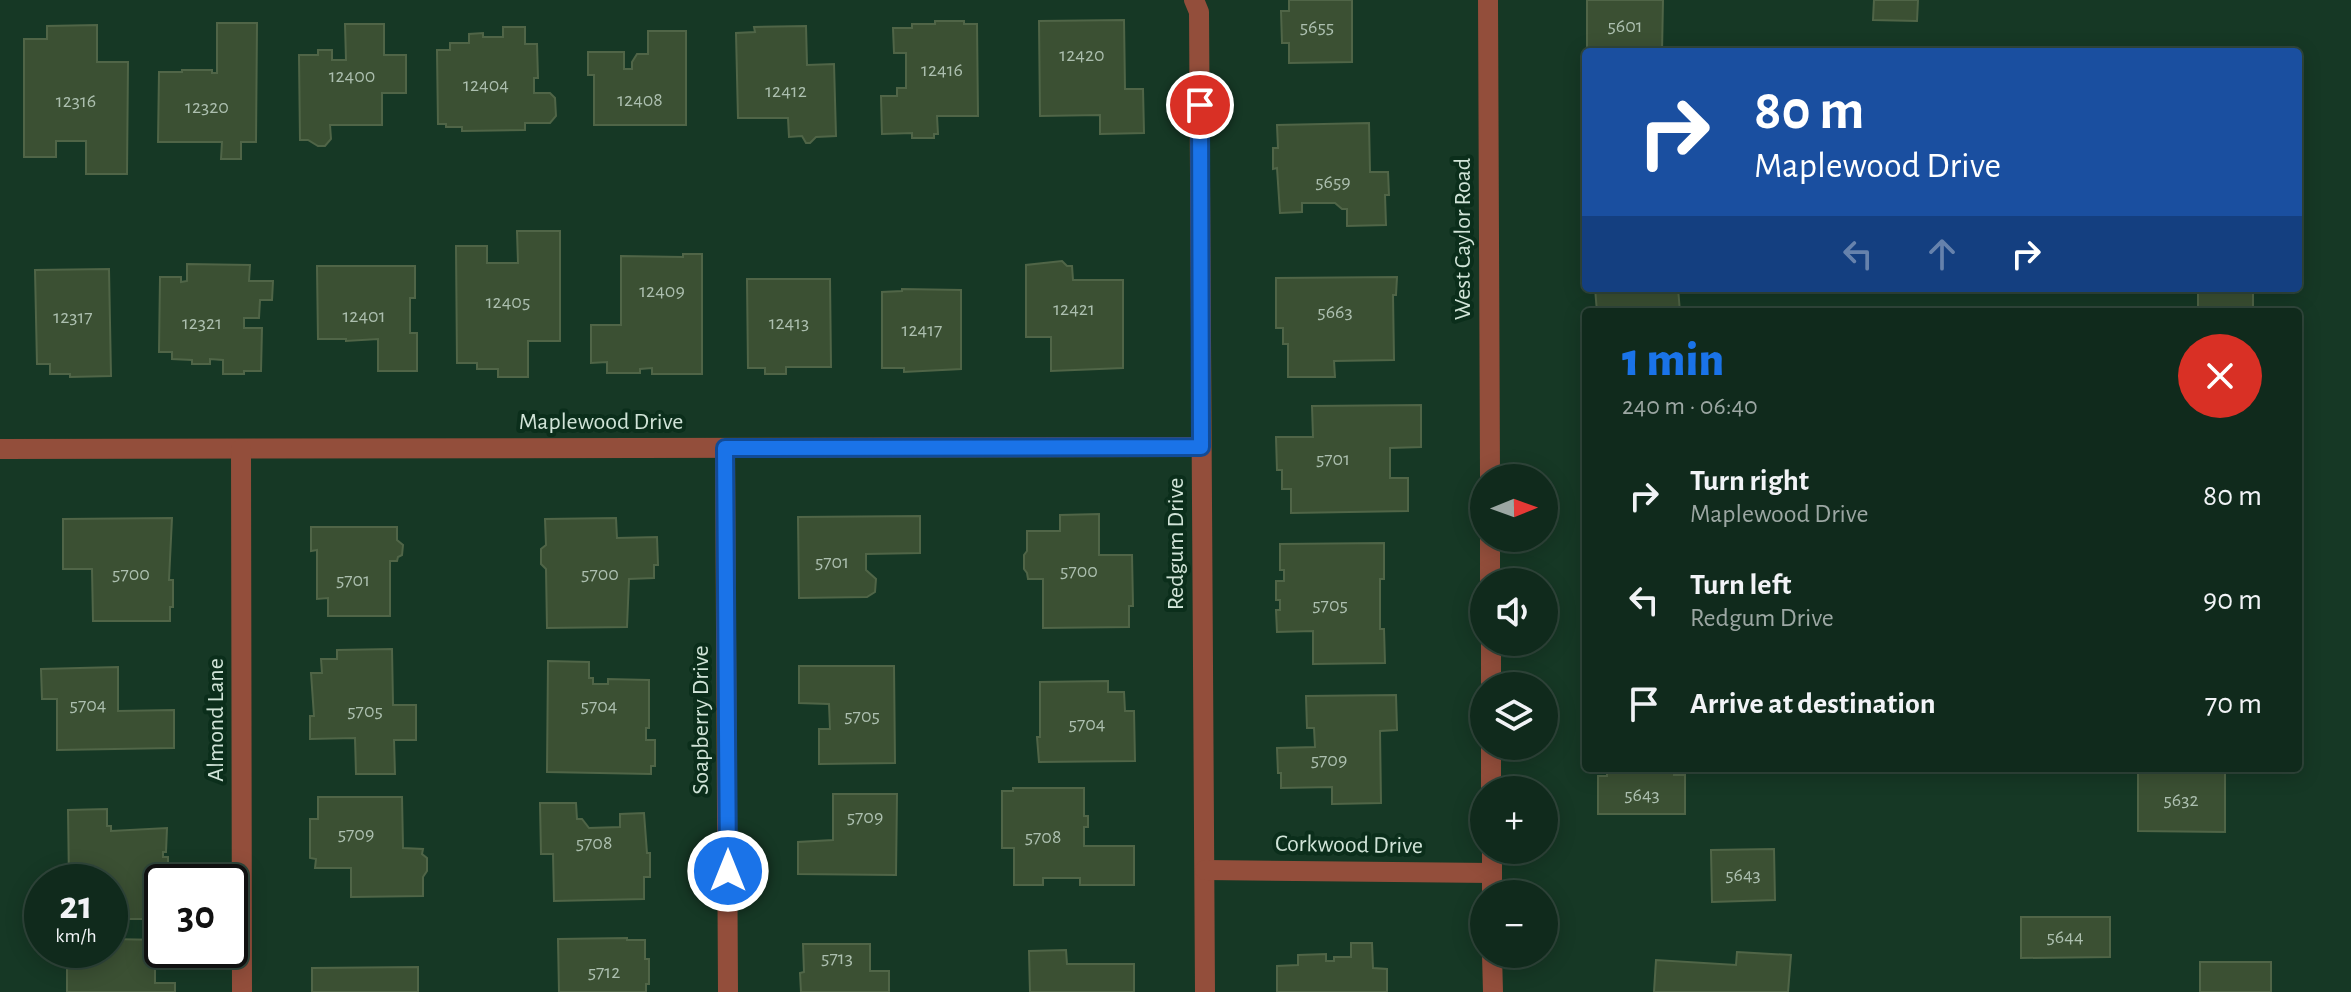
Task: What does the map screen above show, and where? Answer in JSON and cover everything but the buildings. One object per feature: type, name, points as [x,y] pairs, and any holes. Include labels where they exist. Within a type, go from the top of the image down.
[{"type":"street","name":"Redgum Drive","points":[[1194,0],[1199,12],[1205,992]]},
{"type":"street","name":"West Caylor Road","points":[[1488,0],[1490,464]]},
{"type":"street","name":"Maplewood Drive","points":[[0,449],[1201,447]]},
{"type":"street","name":"Soapberry Drive","points":[[725,448],[728,992]]},
{"type":"street","name":"Almond Lane","points":[[241,449],[242,992]]},
{"type":"street","points":[[1492,864],[1492,880]]},
{"type":"street","name":"Corkwood Drive","points":[[1205,870],[1492,873]]},
{"type":"street","points":[[1492,968],[1493,992]]},
{"type":"route","points":[[728,871],[725,448],[1201,447],[1200,105]]}]
